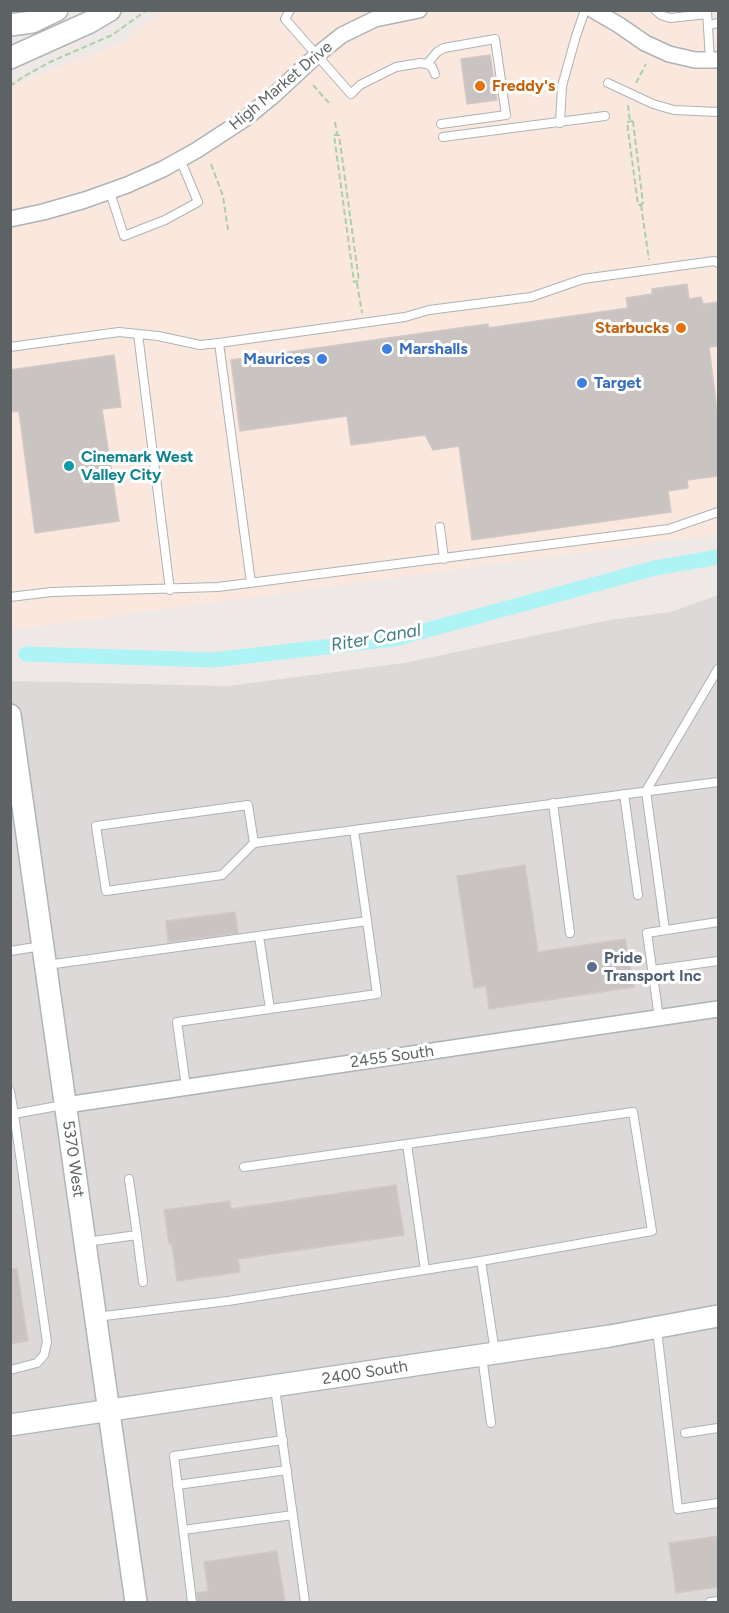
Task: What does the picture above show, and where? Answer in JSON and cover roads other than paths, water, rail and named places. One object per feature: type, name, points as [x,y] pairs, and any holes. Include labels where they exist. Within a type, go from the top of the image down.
[{"type":"street","points":[[10,25],[32,22],[57,10]]},
{"type":"street","points":[[10,58],[90,22],[111,10]]},
{"type":"street","name":"High Market Drive","points":[[10,219],[64,207],[110,192],[180,159],[246,118],[342,35],[364,23],[419,10]]},
{"type":"street","points":[[594,10],[656,49],[681,58],[714,60]]},
{"type":"street","name":"5370 West","points":[[10,715],[21,815],[66,1105],[136,1602]]},
{"type":"street","name":"2455 South","points":[[66,1105],[718,1009]]},
{"type":"street","name":"2400 South","points":[[10,1425],[657,1329],[718,1316]]},
{"type":"lane","points":[[290,10],[285,19],[351,94],[360,85],[396,67],[427,64],[432,67],[435,74]]},
{"type":"lane","points":[[560,123],[562,86],[585,10]]},
{"type":"lane","points":[[655,10],[670,18],[707,12],[714,60]]},
{"type":"lane","points":[[709,25],[718,24]]},
{"type":"lane","points":[[427,64],[436,52],[444,48],[495,39],[506,115],[441,124]]},
{"type":"lane","points":[[608,83],[653,104],[674,110],[718,112]]},
{"type":"lane","points":[[443,137],[605,116]]},
{"type":"lane","points":[[110,192],[124,236],[165,220],[198,202],[180,159]]},
{"type":"lane","points":[[10,347],[119,332],[200,345],[219,343],[405,317],[429,310],[531,297],[583,279],[714,261],[718,263]]},
{"type":"lane","points":[[138,334],[170,590]]},
{"type":"lane","points":[[219,343],[251,583]]},
{"type":"lane","points":[[10,597],[51,592],[218,587],[444,560],[669,529],[718,512]]},
{"type":"lane","points":[[440,527],[444,560]]},
{"type":"lane","points":[[664,930],[646,791],[718,669]]},
{"type":"lane","points":[[254,843],[248,805],[96,826],[106,891],[222,875],[254,843],[718,782]]},
{"type":"lane","points":[[624,794],[638,895]]},
{"type":"lane","points":[[553,803],[570,933]]},
{"type":"lane","points":[[186,1087],[177,1022],[377,994],[354,830]]},
{"type":"lane","points":[[10,951],[44,956],[260,936],[366,921]]},
{"type":"lane","points":[[658,1018],[647,933],[718,922]]},
{"type":"lane","points":[[260,936],[270,1009]]},
{"type":"lane","points":[[652,970],[718,961]]},
{"type":"lane","points":[[10,1091],[46,1342],[44,1355],[37,1364],[10,1370]]},
{"type":"lane","points":[[14,1114],[66,1105]]},
{"type":"lane","points":[[95,1317],[228,1301],[652,1231],[633,1112],[244,1167]]},
{"type":"lane","points":[[407,1144],[425,1270]]},
{"type":"lane","points":[[129,1179],[144,1282]]},
{"type":"lane","points":[[85,1243],[137,1235]]},
{"type":"lane","points":[[481,1261],[489,1354],[491,1423]]},
{"type":"lane","points":[[657,1329],[678,1509],[718,1503]]},
{"type":"lane","points":[[275,1386],[305,1602]]},
{"type":"lane","points":[[685,1433],[718,1428]]},
{"type":"lane","points":[[192,1602],[174,1456],[283,1440]]},
{"type":"lane","points":[[177,1485],[287,1470]]},
{"type":"lane","points":[[183,1530],[293,1515]]},
{"type":"lane","points":[[710,1602],[718,1601]]},
{"type":"waterway","name":"Riter Canal","points":[[26,654],[213,660],[394,639],[655,568],[718,557]]},
{"type":"place","name":"Freddy's","points":[[480,86]]},
{"type":"place","name":"Starbucks","points":[[681,328]]},
{"type":"place","name":"Marshalls","points":[[387,349]]},
{"type":"place","name":"Maurices","points":[[322,359]]},
{"type":"place","name":"Target","points":[[582,383]]},
{"type":"place","name":"Cinemark West Valley City","points":[[69,466]]},
{"type":"place","name":"Pride Transport Inc","points":[[592,967]]}]
